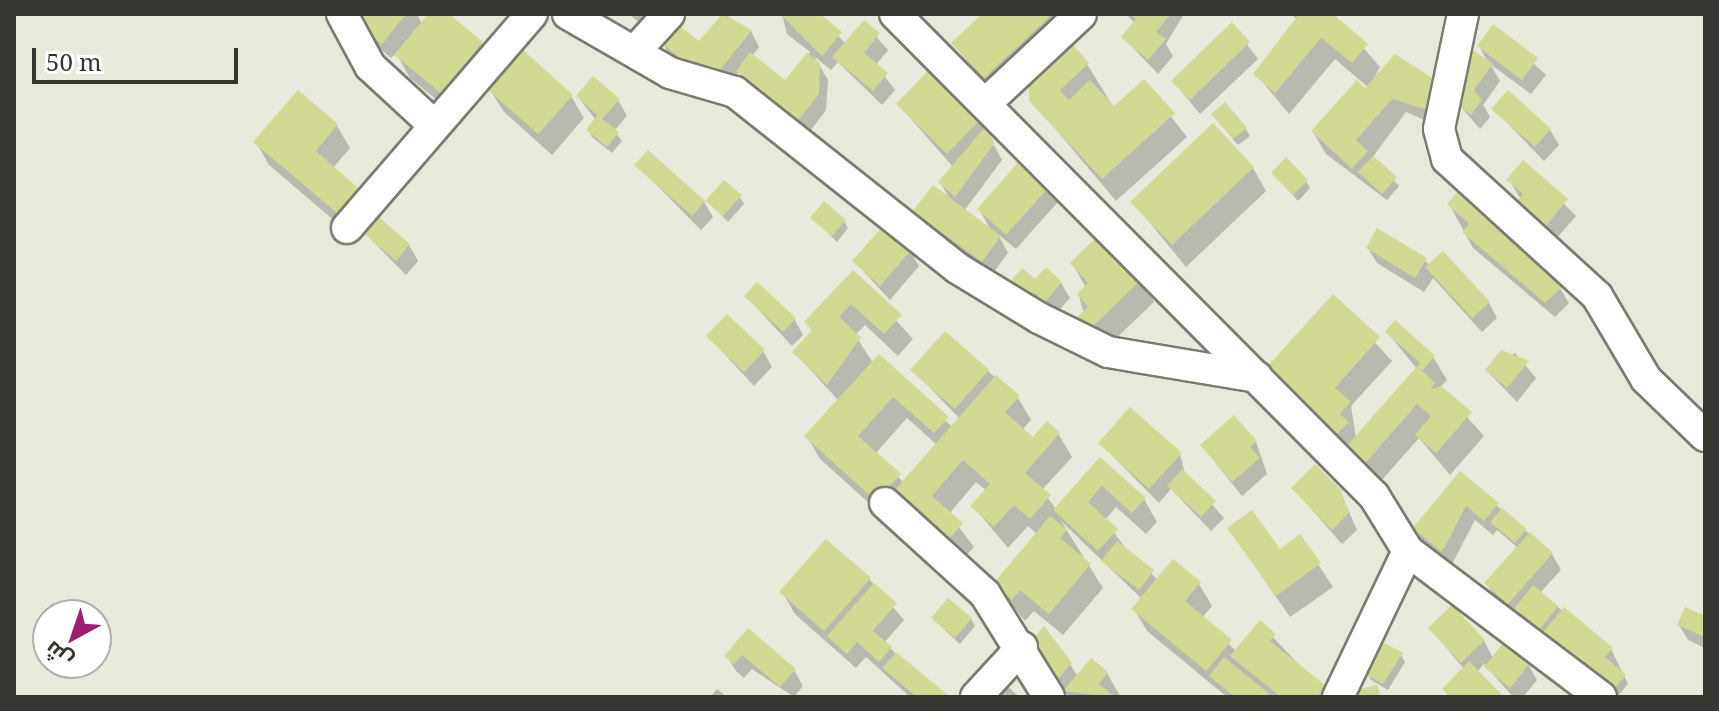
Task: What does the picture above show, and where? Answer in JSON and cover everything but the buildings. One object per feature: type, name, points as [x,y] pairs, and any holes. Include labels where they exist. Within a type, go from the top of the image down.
[{"type":"street","points":[[342,14],[370,66],[435,126]]},
{"type":"street","points":[[347,228],[532,14]]},
{"type":"street","points":[[568,14],[636,50],[670,73],[735,92],[957,268],[1039,318],[1108,352],[1257,377]]},
{"type":"street","points":[[636,50],[669,14]]},
{"type":"street","points":[[895,14],[1374,496],[1408,551],[1601,697]]},
{"type":"street","points":[[986,103],[1081,14]]},
{"type":"street","points":[[1463,14],[1439,129],[1447,159],[1597,296],[1646,379],[1705,436]]},
{"type":"street","points":[[885,503],[985,594],[1022,647],[1049,697]]},
{"type":"street","points":[[1339,697],[1408,551]]},
{"type":"street","points":[[976,697],[1022,647]]}]
